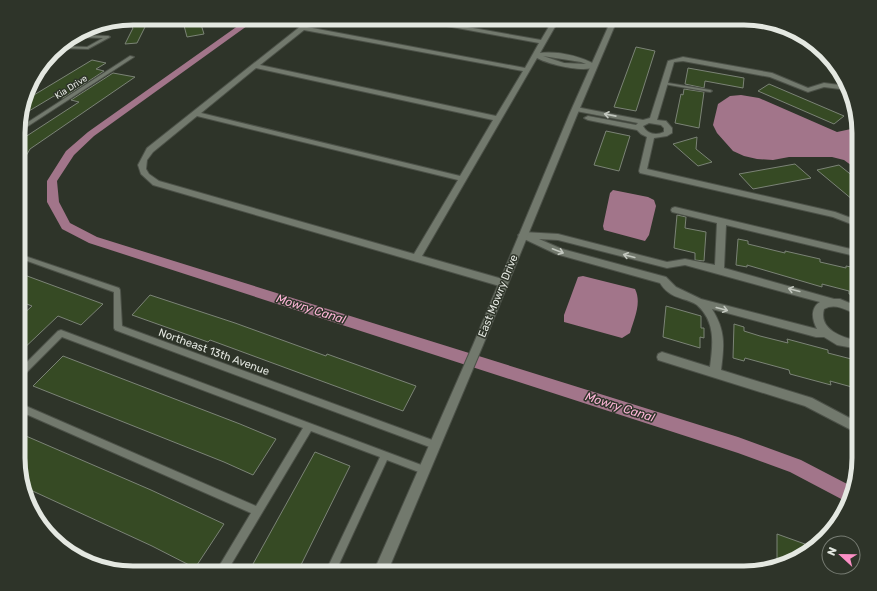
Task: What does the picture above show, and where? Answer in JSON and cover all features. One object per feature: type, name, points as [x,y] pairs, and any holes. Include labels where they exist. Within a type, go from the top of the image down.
[{"type":"street","points":[[307,25],[150,150],[144,158],[142,164],[143,172],[148,179],[156,183],[503,283]]},
{"type":"street","points":[[446,25],[543,42]]},
{"type":"street","points":[[416,258],[553,25]]},
{"type":"street","name":"East Mowry Drive","points":[[383,566],[465,376],[522,235],[612,25]]},
{"type":"street","points":[[303,28],[527,70]]},
{"type":"street","points":[[536,55],[546,54],[564,60],[583,60],[594,66]]},
{"type":"street","points":[[653,121],[670,61],[683,59],[772,75],[808,90],[824,85],[842,87]]},
{"type":"street","points":[[255,66],[498,119]]},
{"type":"street","points":[[574,112],[642,125],[653,121],[666,126],[669,131],[668,134],[652,136],[644,133],[642,125]]},
{"type":"street","points":[[196,114],[463,179]]},
{"type":"street","points":[[652,136],[643,170],[835,215],[852,221]]},
{"type":"street","points":[[675,210],[852,252]]},
{"type":"street","points":[[719,270],[722,221]]},
{"type":"street","points":[[522,235],[558,237],[667,265],[685,262],[719,270],[831,302],[841,303],[852,308]]},
{"type":"street","points":[[522,235],[559,252],[663,280],[672,290],[699,302],[816,333],[826,332]]},
{"type":"street","points":[[663,280],[667,265]]},
{"type":"street","points":[[699,302],[709,311],[719,331],[715,373]]},
{"type":"street","points":[[831,302],[819,307],[816,312],[816,318],[826,332],[843,342],[852,344]]},
{"type":"street","points":[[662,357],[808,402],[852,424]]},
{"type":"lane","points":[[68,47],[88,48],[108,38],[84,37]]},
{"type":"lane","name":"Kia Drive","points":[[26,126],[132,57]]},
{"type":"lane","points":[[664,83],[710,92]]},
{"type":"lane","name":"Northeast 13th Avenue","points":[[25,258],[117,290],[118,328],[435,445]]},
{"type":"lane","points":[[25,369],[61,333],[424,470]]},
{"type":"lane","points":[[25,410],[257,511]]},
{"type":"lane","points":[[224,566],[309,427]]},
{"type":"lane","points":[[333,566],[385,456]]},
{"type":"shaded area","points":[[741,95],[759,98],[837,132],[852,128],[852,166],[844,160],[832,157],[789,157],[773,160],[757,159],[744,156],[733,151],[717,133],[713,125],[718,104],[730,96]]},
{"type":"shaded area","points":[[613,190],[648,197],[654,200],[656,206],[649,235],[645,241],[604,230],[603,226],[610,193]]},
{"type":"shaded area","points":[[583,276],[635,289],[638,305],[630,333],[622,338],[564,322],[564,315],[578,277]]},
{"type":"building","points":[[131,25],[146,25],[137,43],[125,44],[133,28]]},
{"type":"building","points":[[184,25],[201,25],[204,34],[187,37]]},
{"type":"building","points":[[636,47],[655,51],[636,111],[614,107]]},
{"type":"building","points":[[92,60],[106,63],[96,69],[104,71],[63,98],[54,96],[28,112],[32,96]]},
{"type":"building","points":[[688,68],[744,78],[743,88],[705,81],[704,88],[685,84]]},
{"type":"building","points":[[113,73],[135,77],[30,149],[25,158],[25,137],[79,102],[71,100]]},
{"type":"building","points":[[769,84],[844,116],[834,124],[758,91]]},
{"type":"building","points":[[684,89],[704,92],[699,128],[675,123],[681,94],[683,95]]},
{"type":"building","points":[[606,131],[630,136],[619,171],[594,165]]},
{"type":"building","points":[[697,137],[696,149],[712,162],[698,166],[673,144]]},
{"type":"building","points":[[795,164],[811,178],[753,189],[739,174]]},
{"type":"building","points":[[839,165],[852,175],[852,199],[817,170]]},
{"type":"building","points":[[677,215],[686,217],[685,228],[706,232],[704,261],[695,260],[695,253],[674,248]]},
{"type":"building","points":[[738,239],[748,241],[748,244],[785,253],[785,251],[820,259],[820,262],[846,268],[846,266],[852,267],[852,295],[849,294],[849,291],[822,284],[822,287],[747,265],[747,267],[736,265]]},
{"type":"building","points":[[25,275],[103,304],[81,325],[58,316],[25,347],[25,312],[32,306],[25,303]]},
{"type":"building","points":[[150,295],[235,323],[326,356],[327,354],[416,386],[403,411],[210,340],[208,342],[132,315]]},
{"type":"building","points":[[666,306],[701,316],[701,328],[704,328],[704,338],[700,337],[700,348],[663,337]]},
{"type":"building","points":[[734,324],[744,327],[744,331],[760,336],[788,343],[787,339],[828,350],[828,353],[852,359],[852,387],[830,381],[831,385],[790,374],[789,370],[745,358],[744,361],[733,358]]},
{"type":"building","points":[[63,356],[276,439],[253,475],[33,386]]},
{"type":"building","points":[[25,436],[151,490],[224,524],[196,566],[191,566],[152,546],[30,490],[26,472]]},
{"type":"building","points":[[315,452],[350,466],[300,566],[252,566]]},
{"type":"building","points":[[777,534],[805,544],[805,547],[798,552],[777,561]]},
{"type":"waterway","name":"Mowry Canal","points":[[244,25],[91,134],[70,153],[52,181],[53,202],[66,226],[93,240],[738,445],[795,466],[846,493]]}]
